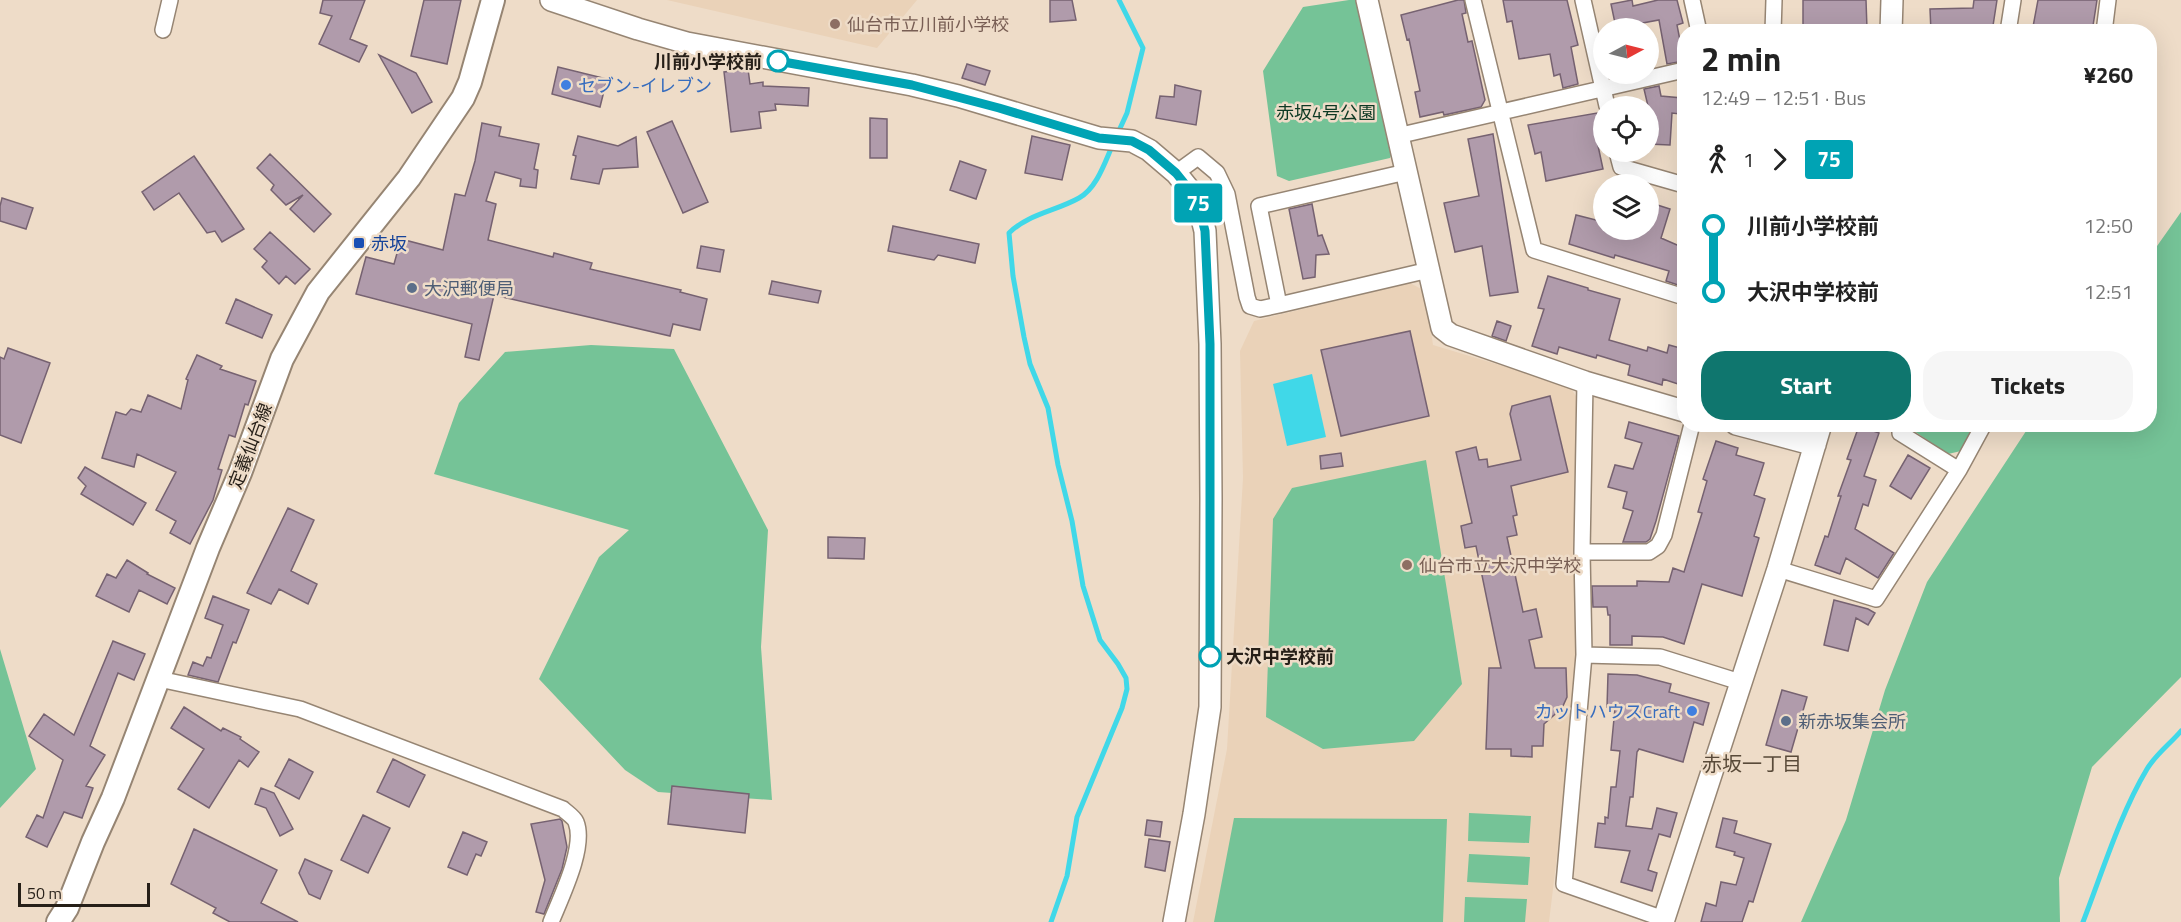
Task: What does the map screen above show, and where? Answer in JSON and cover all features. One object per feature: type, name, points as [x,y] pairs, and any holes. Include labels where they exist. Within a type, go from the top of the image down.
[{"type":"main road","name":"定義仙台線","points":[[58,922],[68,908],[93,842],[113,798],[282,360],[318,292],[409,178],[463,98],[493,0]]},
{"type":"street","points":[[163,30],[170,0]]},
{"type":"street","points":[[551,0],[687,43],[912,85],[1099,138],[1132,141],[1149,150],[1176,173],[1197,199],[1205,231],[1210,344],[1210,707],[1194,814],[1174,922]]},
{"type":"street","points":[[1367,0],[1442,328],[1451,335],[1585,382],[1677,409]]},
{"type":"street","points":[[1473,0],[1534,250],[1677,295]]},
{"type":"street","points":[[1583,0],[1604,96]]},
{"type":"street","points":[[1692,0],[1697,24]]},
{"type":"street","points":[[1773,24],[1774,0]]},
{"type":"street","points":[[1891,24],[1892,0]]},
{"type":"street","points":[[2009,24],[2013,0]]},
{"type":"street","points":[[2105,24],[2108,0]]},
{"type":"street","points":[[1397,135],[1677,72]]},
{"type":"street","points":[[1176,173],[1198,157],[1217,173],[1227,194],[1247,297],[1251,306],[1260,309],[1429,270]]},
{"type":"street","points":[[1620,162],[1621,167],[1677,183]]},
{"type":"street","points":[[1279,305],[1259,206],[1406,172]]},
{"type":"street","points":[[1585,382],[1582,552],[1584,655],[1564,884],[1664,920],[1778,568],[1819,432]]},
{"type":"street","points":[[1582,552],[1649,552],[1658,546],[1664,535],[1690,432]]},
{"type":"street","points":[[1766,432],[1815,445]]},
{"type":"street","points":[[1900,432],[1959,470]]},
{"type":"street","points":[[1778,568],[1876,599],[1959,470],[1980,432]]},
{"type":"street","points":[[1584,655],[1660,657],[1740,682]]},
{"type":"street","points":[[159,679],[300,709],[562,809],[576,819],[579,837],[552,922]]},
{"type":"shaded area","name":"仙台市立川前小学校","points":[[667,0],[917,0],[877,48]]},
{"type":"shaded area","name":"仙台市立大沢中学校","points":[[1410,283],[1425,291],[1433,345],[1569,386],[1576,396],[1577,690],[1549,922],[1193,922],[1227,749],[1243,478],[1240,351],[1254,321]]},
{"type":"green space","name":"赤坂4号公園","points":[[1359,0],[1394,148],[1390,158],[1289,181],[1277,176],[1263,71],[1303,7]]},
{"type":"green space","points":[[2181,212],[2181,677],[2092,767],[2059,878],[2060,922],[1801,922],[1846,820],[1885,690],[1927,582],[2025,432],[2157,432],[2157,246]]},
{"type":"green space","points":[[591,345],[674,349],[768,530],[761,647],[772,800],[658,792],[625,770],[539,679],[599,557],[629,530],[434,474],[459,403],[505,352]]},
{"type":"green space","points":[[1915,432],[1972,432],[1961,451],[1948,454]]},
{"type":"green space","points":[[1426,460],[1462,684],[1414,741],[1323,749],[1266,717],[1273,519],[1292,488]]},
{"type":"green space","points":[[0,649],[36,769],[0,808]]},
{"type":"green space","points":[[1469,813],[1531,816],[1529,843],[1468,841]]},
{"type":"green space","points":[[1234,818],[1447,819],[1443,922],[1214,922]]},
{"type":"green space","points":[[1469,854],[1530,857],[1528,885],[1467,882]]},
{"type":"green space","points":[[1465,897],[1527,899],[1525,922],[1464,922]]},
{"type":"water","points":[[1312,374],[1326,437],[1287,446],[1273,384]]},
{"type":"building","points":[[323,0],[365,0],[350,39],[367,46],[359,62],[319,44],[332,16],[320,13]]},
{"type":"building","points":[[424,0],[461,0],[447,64],[411,56]]},
{"type":"building","points":[[1050,0],[1072,0],[1076,20],[1050,22]]},
{"type":"building","points":[[1464,0],[1466,13],[1462,14],[1468,42],[1472,41],[1485,100],[1481,107],[1444,115],[1443,112],[1420,117],[1415,92],[1420,91],[1409,39],[1407,40],[1401,15]]},
{"type":"building","points":[[1503,0],[1567,0],[1578,45],[1571,47],[1578,84],[1563,88],[1560,74],[1554,76],[1550,54],[1519,59],[1512,21],[1507,22]]},
{"type":"building","points":[[1632,0],[1633,6],[1658,0],[1677,0],[1683,23],[1677,24],[1677,62],[1667,64],[1659,18],[1614,18],[1611,4]]},
{"type":"building","points":[[1803,0],[1866,0],[1867,24],[1803,24]]},
{"type":"building","points":[[1974,0],[1997,0],[1993,24],[1931,24],[1930,9],[1973,8]]},
{"type":"building","points":[[2038,0],[2097,0],[2093,24],[2034,24]]},
{"type":"building","points":[[379,55],[416,73],[432,102],[412,113]]},
{"type":"building","points":[[967,64],[990,71],[985,85],[962,78]]},
{"type":"building","points":[[558,67],[607,79],[600,107],[552,94]]},
{"type":"building","points":[[748,69],[750,84],[763,82],[763,86],[809,88],[808,106],[775,104],[776,110],[759,112],[761,128],[731,132],[724,72]]},
{"type":"building","points":[[1175,85],[1201,91],[1196,125],[1156,118],[1160,96],[1174,97]]},
{"type":"building","points":[[1659,86],[1661,96],[1677,98],[1677,114],[1672,113],[1670,145],[1659,144],[1659,96],[1646,96],[1644,89]]},
{"type":"building","points":[[1593,114],[1593,162],[1602,162],[1603,169],[1546,181],[1541,152],[1535,154],[1528,125]]},
{"type":"building","points":[[870,118],[887,119],[887,158],[870,158]]},
{"type":"building","points":[[672,121],[708,202],[683,213],[647,132]]},
{"type":"building","points":[[482,123],[501,127],[499,136],[539,144],[534,169],[538,170],[536,188],[520,186],[521,179],[495,172],[486,201],[496,204],[488,240],[553,257],[554,253],[592,263],[590,269],[681,290],[680,292],[707,299],[700,330],[673,324],[670,336],[494,295],[479,360],[465,357],[472,324],[356,294],[366,257],[394,264],[401,239],[443,250],[455,194],[465,196],[475,161]]},
{"type":"building","points":[[1493,134],[1518,292],[1490,296],[1482,246],[1455,252],[1444,203],[1479,196],[1468,139]]},
{"type":"building","points":[[578,136],[618,146],[636,137],[638,167],[603,169],[599,184],[571,179],[576,156],[573,155]]},
{"type":"building","points":[[1032,136],[1070,145],[1062,180],[1025,173]]},
{"type":"building","points":[[270,154],[331,214],[314,232],[290,209],[303,195],[286,205],[271,190],[274,185],[257,168]]},
{"type":"building","points":[[194,156],[244,229],[222,242],[215,231],[207,233],[179,193],[154,210],[142,192]]},
{"type":"building","points":[[960,161],[986,170],[976,199],[950,190]]},
{"type":"building","points":[[2,198],[33,208],[26,229],[0,221]]},
{"type":"building","points":[[1312,204],[1318,236],[1322,235],[1329,254],[1316,255],[1315,277],[1303,279],[1289,209]]},
{"type":"building","points":[[1659,206],[1670,209],[1661,238],[1677,245],[1677,285],[1666,281],[1669,271],[1569,244],[1576,215],[1593,219],[1593,240],[1659,240]]},
{"type":"building","points":[[893,226],[979,244],[975,263],[938,255],[934,260],[888,251]]},
{"type":"building","points":[[270,232],[310,269],[295,284],[286,276],[279,284],[262,267],[267,261],[254,249]]},
{"type":"building","points":[[701,246],[724,250],[720,272],[697,268]]},
{"type":"building","points":[[1548,276],[1620,299],[1609,340],[1647,351],[1648,347],[1667,353],[1669,345],[1677,347],[1677,384],[1663,379],[1662,385],[1628,375],[1630,365],[1597,355],[1596,358],[1559,347],[1557,354],[1532,346],[1544,309],[1538,308]]},
{"type":"building","points":[[772,281],[821,291],[818,303],[769,294]]},
{"type":"building","points":[[236,299],[272,315],[262,338],[226,323]]},
{"type":"building","points":[[1497,321],[1511,326],[1506,341],[1492,336]]},
{"type":"building","points":[[1410,331],[1429,416],[1341,436],[1321,350]]},
{"type":"building","points":[[8,348],[50,363],[21,443],[0,435],[0,357],[4,359]]},
{"type":"building","points":[[197,355],[222,366],[220,369],[256,381],[248,405],[245,404],[235,437],[229,435],[218,469],[222,470],[213,500],[190,544],[170,533],[176,521],[156,510],[176,472],[137,454],[134,467],[102,458],[116,412],[126,415],[131,409],[141,412],[148,395],[181,409],[188,380],[186,379]]},
{"type":"building","points":[[1550,396],[1568,472],[1511,486],[1517,515],[1513,516],[1517,535],[1507,537],[1523,612],[1536,609],[1542,637],[1529,640],[1535,668],[1566,668],[1567,697],[1562,708],[1544,724],[1543,746],[1532,746],[1532,757],[1511,756],[1511,749],[1486,749],[1489,668],[1501,668],[1476,546],[1465,548],[1461,526],[1472,523],[1456,452],[1476,447],[1479,460],[1487,459],[1488,467],[1521,460],[1510,414],[1512,406]]},
{"type":"building","points":[[1629,422],[1679,436],[1656,521],[1650,539],[1646,542],[1623,542],[1633,511],[1623,508],[1627,492],[1608,487],[1615,465],[1633,469],[1642,443],[1625,438]]},
{"type":"building","points":[[1857,432],[1879,433],[1864,476],[1876,480],[1868,506],[1863,504],[1855,529],[1894,553],[1878,578],[1846,558],[1840,574],[1815,565],[1825,536],[1828,537],[1841,496],[1838,496],[1851,460],[1847,459]]},
{"type":"building","points":[[1716,441],[1738,448],[1736,455],[1764,463],[1754,495],[1765,499],[1754,536],[1759,538],[1742,596],[1702,584],[1684,644],[1663,637],[1632,636],[1632,645],[1610,645],[1610,615],[1608,615],[1607,607],[1593,607],[1592,586],[1637,586],[1637,581],[1669,582],[1673,568],[1684,572],[1702,513],[1698,512],[1707,481],[1703,479]]},
{"type":"building","points":[[1341,453],[1343,466],[1321,469],[1320,456]]},
{"type":"building","points":[[1908,455],[1930,468],[1911,499],[1890,486]]},
{"type":"building","points":[[85,467],[146,503],[133,525],[81,494],[86,486],[78,478]]},
{"type":"building","points":[[288,508],[314,520],[291,571],[317,584],[308,604],[279,589],[271,604],[247,593]]},
{"type":"building","points":[[828,537],[865,538],[864,559],[828,558]]},
{"type":"building","points":[[127,560],[147,574],[175,588],[167,604],[139,590],[129,612],[96,596],[107,574],[116,578]]},
{"type":"building","points":[[213,596],[249,610],[236,643],[233,642],[218,682],[188,675],[193,662],[203,666],[207,657],[211,658],[223,625],[205,618]]},
{"type":"building","points":[[1834,600],[1875,613],[1868,625],[1856,618],[1848,651],[1824,645]]},
{"type":"building","points":[[113,641],[145,654],[134,680],[118,673],[90,746],[105,755],[86,786],[93,788],[82,818],[64,812],[47,847],[26,837],[37,815],[43,818],[63,760],[29,736],[44,714],[74,735]]},
{"type":"building","points":[[1608,674],[1637,675],[1671,684],[1669,692],[1709,703],[1703,725],[1694,722],[1683,762],[1639,749],[1637,752],[1633,797],[1630,797],[1626,826],[1652,829],[1657,808],[1677,813],[1670,837],[1659,834],[1648,870],[1657,873],[1652,891],[1621,882],[1630,851],[1595,847],[1598,823],[1605,824],[1605,817],[1608,818],[1611,787],[1616,787],[1620,751],[1611,750],[1615,708],[1607,707]]},
{"type":"building","name":"新赤坂集会所","points":[[1782,690],[1807,697],[1791,752],[1766,745]]},
{"type":"building","points":[[184,707],[221,731],[223,728],[241,737],[240,739],[259,752],[248,767],[239,760],[209,808],[178,789],[204,749],[171,728]]},
{"type":"building","points":[[289,759],[313,772],[299,799],[275,786]]},
{"type":"building","points":[[393,759],[425,775],[409,807],[377,792]]},
{"type":"building","points":[[672,786],[749,794],[745,833],[668,824]]},
{"type":"building","points":[[261,788],[274,793],[293,829],[280,836],[266,808],[255,804]]},
{"type":"building","points":[[363,815],[390,828],[368,873],[341,860]]},
{"type":"building","points":[[1723,818],[1737,821],[1734,833],[1771,844],[1753,902],[1749,901],[1742,922],[1701,922],[1706,903],[1716,906],[1721,882],[1736,885],[1744,858],[1734,855],[1735,852],[1716,847]]},
{"type":"building","points":[[560,819],[567,847],[562,869],[544,914],[536,912],[545,880],[531,824]]},
{"type":"building","points":[[1147,820],[1162,822],[1160,837],[1145,835]]},
{"type":"building","points":[[194,829],[277,870],[261,903],[298,922],[230,922],[213,913],[216,908],[171,884]]},
{"type":"building","points":[[463,832],[487,842],[481,856],[476,854],[467,875],[448,867]]},
{"type":"building","points":[[1149,839],[1170,842],[1165,871],[1145,867]]},
{"type":"building","points":[[305,859],[332,871],[320,899],[309,894],[299,873]]},
{"type":"waterway","points":[[1117,135],[1127,113],[1143,48],[1119,0]]},
{"type":"waterway","points":[[1051,922],[1067,876],[1077,817],[1122,708],[1127,689],[1126,678],[1100,640],[1083,586],[1048,408],[1030,364],[1024,337],[1013,276],[1009,233],[1025,221],[1085,194],[1100,174],[1113,144]]},
{"type":"waterway","points":[[2083,922],[2137,786],[2151,764],[2181,731]]},
{"type":"bus line","name":"75","points":[[778,61],[912,85],[958,96],[1099,138],[1132,141],[1149,150],[1176,173],[1197,199],[1205,231],[1210,344],[1210,656]]},
{"type":"place","name":"仙台市立川前小学校","points":[[835,24]]},
{"type":"place","name":"川前小学校前","points":[[778,61]]},
{"type":"place","name":"セブン-イレブン","points":[[566,85]]},
{"type":"place","name":"赤坂","points":[[359,243]]},
{"type":"place","name":"大沢郵便局","points":[[412,288]]},
{"type":"place","name":"仙台市立大沢中学校","points":[[1407,565]]},
{"type":"place","name":"大沢中学校前","points":[[1210,656]]},
{"type":"place","name":"カットハウスCraft","points":[[1692,711]]},
{"type":"place","name":"新赤坂集会所","points":[[1786,721]]},
{"type":"district","name":"赤坂一丁目","points":[[1752,763]]}]
